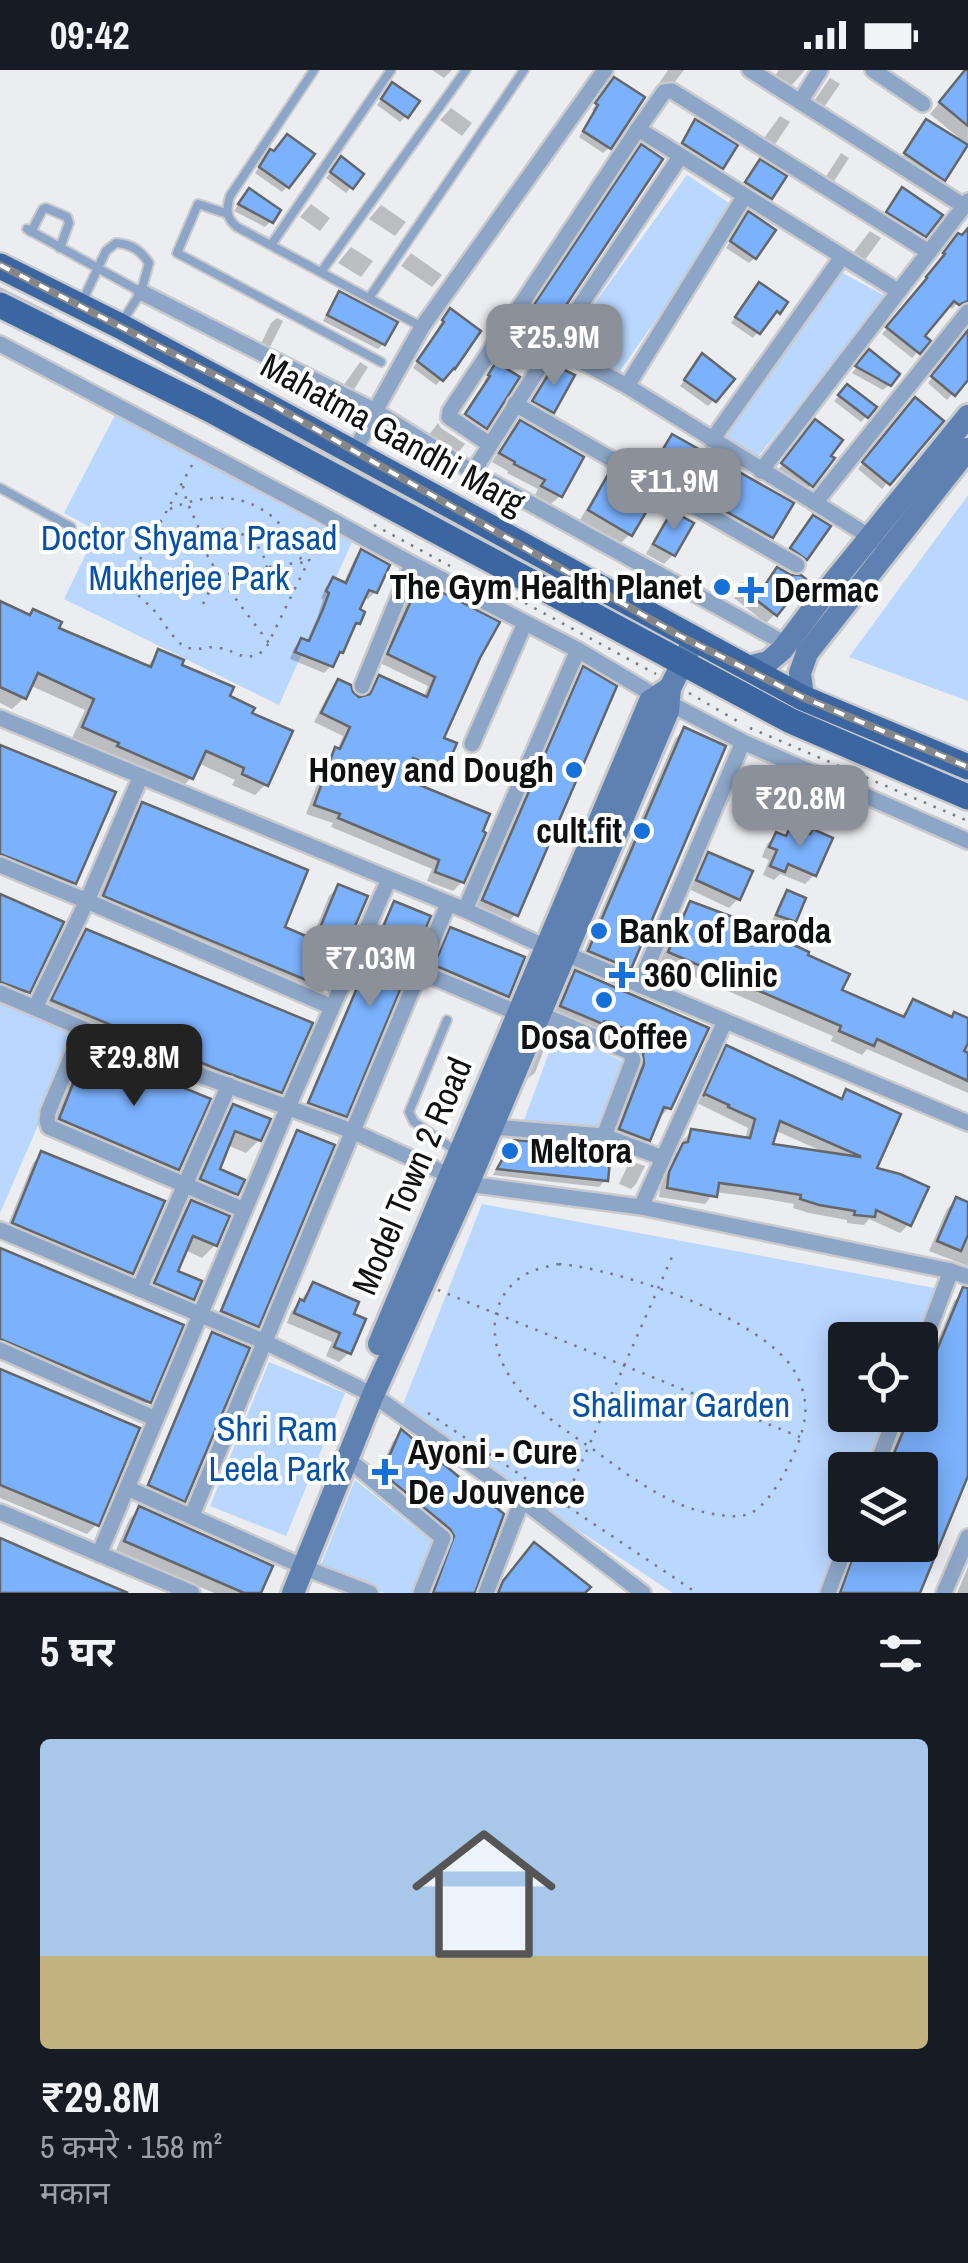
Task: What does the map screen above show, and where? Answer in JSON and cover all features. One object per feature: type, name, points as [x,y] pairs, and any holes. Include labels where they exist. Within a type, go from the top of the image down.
[{"type":"main road","name":"Mahatma Gandhi Marg","points":[[0,266],[120,326],[803,698],[968,767]]},
{"type":"main road","name":"Mahatma Gandhi Marg","points":[[0,305],[207,408],[670,687],[790,722],[968,797]]},
{"type":"street","points":[[354,453],[422,328],[605,70]]},
{"type":"street","points":[[750,70],[966,203],[761,471]]},
{"type":"street","points":[[800,102],[820,70]]},
{"type":"street","points":[[873,70],[924,104]]},
{"type":"street","points":[[489,444],[448,417],[450,411],[664,92],[672,91],[928,252]]},
{"type":"street","points":[[638,129],[898,292]]},
{"type":"street","points":[[473,472],[680,157]]},
{"type":"street","points":[[627,386],[744,196]]},
{"type":"street","points":[[712,440],[842,257]]},
{"type":"street","points":[[141,292],[375,411],[473,472],[786,644]]},
{"type":"street","points":[[815,503],[968,312]]},
{"type":"street","points":[[0,344],[525,623],[578,650],[670,687],[743,742],[968,841]]},
{"type":"street","points":[[553,346],[627,386],[880,543]]},
{"type":"street","points":[[515,404],[797,565]]},
{"type":"street","points":[[803,698],[800,673],[807,652],[968,416]]},
{"type":"street","points":[[748,667],[768,662],[782,650],[968,448]]},
{"type":"street","points":[[362,686],[412,564]]},
{"type":"street","points":[[472,744],[525,623]]},
{"type":"street","name":"Model Town 2 Road","points":[[285,1593],[287,1577],[299,1565],[348,1458],[367,1391],[423,1284],[459,1181],[460,1153],[530,1014],[668,710],[670,687],[694,639]]},
{"type":"street","points":[[465,910],[578,650]]},
{"type":"street","points":[[0,718],[968,1123]]},
{"type":"street","points":[[639,985],[743,742]]},
{"type":"street","points":[[35,1008],[142,776]]},
{"type":"street","points":[[0,864],[332,1007]]},
{"type":"street","points":[[99,1554],[389,878]]},
{"type":"street","points":[[192,1515],[448,904]]},
{"type":"street","points":[[421,972],[630,1052],[633,1060],[604,1136]]},
{"type":"street","points":[[0,994],[352,1131],[459,1181],[641,1207],[968,1277]]},
{"type":"street","name":"Model Town 2 Road","points":[[293,1593],[299,1565],[367,1391],[459,1181],[492,1126],[530,1014]]},
{"type":"street","points":[[641,1207],[725,1021]]},
{"type":"street","points":[[84,1029],[48,1112],[49,1127],[244,1210]]},
{"type":"street","points":[[139,1289],[229,1085]]},
{"type":"street","points":[[492,1126],[604,1136],[663,1158]]},
{"type":"street","points":[[0,1230],[265,1342],[367,1391],[522,1500],[642,1593]]},
{"type":"street","points":[[932,1322],[952,1271]]},
{"type":"street","points":[[0,1350],[156,1419]]},
{"type":"street","points":[[348,1458],[443,1538],[422,1593]]},
{"type":"street","points":[[127,1488],[370,1593]]},
{"type":"street","points":[[486,1593],[522,1500]]},
{"type":"street","points":[[0,1512],[192,1593]]},
{"type":"street","points":[[944,1593],[968,1537]]},
{"type":"street","points":[[828,1593],[840,1562]]},
{"type":"lane","points":[[314,70],[230,196],[226,208],[229,220],[422,328]]},
{"type":"lane","points":[[271,245],[391,70]]},
{"type":"lane","points":[[321,272],[466,70]]},
{"type":"lane","points":[[369,298],[524,70]]},
{"type":"lane","points":[[228,214],[198,204],[177,253],[381,362]]},
{"type":"lane","points":[[60,248],[69,223],[67,216],[43,209],[29,230],[60,248],[141,292]]},
{"type":"lane","points":[[80,306],[106,251],[116,243],[127,244],[149,263],[141,292],[120,326]]},
{"type":"lane","points":[[0,488],[71,527]]},
{"type":"lane","points":[[447,1020],[409,1112],[414,1122],[460,1153]]},
{"type":"path","points":[[200,450],[132,574],[134,589],[185,647],[214,646],[246,657],[256,656],[270,644],[305,562],[332,520]]},
{"type":"path","points":[[182,482],[200,542],[270,644]]},
{"type":"path","points":[[167,510],[201,498],[224,498],[252,505],[276,520],[305,562]]},
{"type":"path","points":[[199,531],[234,530],[248,537],[260,547],[267,568]]},
{"type":"path","points":[[133,578],[218,572],[243,576],[305,562]]},
{"type":"path","points":[[203,604],[218,572]]},
{"type":"path","points":[[564,1503],[676,1250]]},
{"type":"path","points":[[559,1264],[587,1266],[659,1288],[738,1322],[782,1354],[804,1394],[806,1416],[781,1480],[752,1512],[736,1516],[716,1515],[650,1490],[538,1409],[518,1388],[504,1368],[494,1330],[494,1312],[508,1288],[530,1272],[559,1264]]},
{"type":"path","points":[[423,1284],[800,1436]]},
{"type":"path","points":[[428,1412],[697,1593]]},
{"type":"green space","points":[[687,175],[735,207],[620,371],[569,339]]},
{"type":"green space","points":[[830,266],[885,296],[757,458],[716,429]]},
{"type":"green space","name":"Doctor Shyama Prasad Mukherjee Park","points":[[115,415],[352,542],[279,705],[64,599],[97,531],[64,513]]},
{"type":"green space","points":[[968,495],[968,701],[849,657]]},
{"type":"green space","points":[[0,1000],[78,1033],[0,1213]]},
{"type":"green space","points":[[557,1031],[625,1062],[599,1131],[523,1123]]},
{"type":"green space","name":"Shalimar Garden","points":[[482,1204],[940,1289],[927,1322],[828,1322],[828,1432],[886,1432],[878,1452],[828,1452],[828,1562],[837,1562],[825,1593],[673,1593],[400,1412]]},
{"type":"green space","name":"Shri Ram Leela Park","points":[[269,1362],[345,1393],[286,1536],[210,1506]]},
{"type":"green space","points":[[355,1480],[436,1545],[420,1593],[384,1593],[320,1567]]},
{"type":"building","points":[[968,70],[968,126],[939,102]]},
{"type":"building","points":[[614,77],[645,97],[611,149],[583,131],[598,105],[595,103]]},
{"type":"building","points":[[392,82],[420,101],[408,118],[381,99]]},
{"type":"building","points":[[695,119],[738,145],[723,169],[682,143]]},
{"type":"building","points":[[926,119],[968,145],[945,181],[904,153]]},
{"type":"building","points":[[287,134],[315,154],[289,188],[259,167],[270,149],[274,151]]},
{"type":"building","points":[[641,144],[663,159],[555,322],[533,306]]},
{"type":"building","points":[[341,156],[364,174],[353,189],[330,172]]},
{"type":"building","points":[[760,159],[787,176],[772,199],[745,182]]},
{"type":"building","points":[[902,187],[943,215],[926,237],[886,212]]},
{"type":"building","points":[[249,188],[281,210],[273,223],[238,204]]},
{"type":"building","points":[[748,211],[776,230],[756,259],[730,241]]},
{"type":"building","points":[[968,228],[968,301],[959,305],[954,301],[925,336],[931,341],[920,354],[886,327],[958,233],[962,235]]},
{"type":"building","points":[[759,282],[788,302],[760,334],[735,317]]},
{"type":"building","points":[[339,291],[398,322],[385,345],[327,315]]},
{"type":"building","points":[[450,308],[481,331],[443,381],[417,361]]},
{"type":"building","points":[[968,330],[968,380],[955,396],[931,376]]},
{"type":"building","points":[[869,349],[900,374],[891,386],[855,366]]},
{"type":"building","points":[[702,353],[735,379],[716,402],[684,380]]},
{"type":"building","points":[[496,362],[520,377],[487,429],[465,414]]},
{"type":"building","points":[[554,365],[575,375],[554,413],[532,401]]},
{"type":"building","points":[[847,384],[877,407],[868,418],[838,395]]},
{"type":"building","points":[[915,397],[944,421],[890,485],[862,462]]},
{"type":"building","points":[[815,419],[843,440],[813,487],[781,463]]},
{"type":"building","points":[[520,420],[584,457],[562,497],[541,486],[545,480],[499,453]]},
{"type":"building","points":[[672,434],[794,503],[773,538],[651,469]]},
{"type":"building","points":[[610,471],[655,497],[632,536],[588,510]]},
{"type":"building","points":[[672,511],[694,523],[675,556],[653,544]]},
{"type":"building","points":[[813,515],[831,526],[807,560],[790,548]]},
{"type":"building","points":[[361,549],[390,565],[377,593],[369,590],[360,609],[365,612],[343,653],[340,652],[333,667],[295,652],[301,638],[309,641],[333,577],[346,583]]},
{"type":"building","points":[[777,567],[806,579],[777,616],[741,588],[748,579],[763,588]]},
{"type":"building","points":[[420,581],[500,622],[444,738],[457,743],[445,771],[413,758],[405,779],[490,814],[464,883],[435,872],[439,860],[314,805],[335,747],[340,749],[350,727],[321,713],[338,679],[351,685],[359,697],[370,694],[379,675],[427,697],[435,677],[387,654]]},
{"type":"building","points":[[0,601],[30,615],[33,609],[62,622],[59,628],[151,667],[158,649],[184,660],[182,665],[234,687],[230,696],[255,708],[252,713],[293,731],[268,786],[242,774],[244,768],[206,751],[193,779],[117,746],[119,743],[82,727],[94,699],[38,673],[26,699],[0,687]]},
{"type":"building","points":[[583,666],[617,686],[518,916],[482,900]]},
{"type":"building","points":[[684,727],[726,746],[631,969],[588,951]]},
{"type":"building","points":[[0,745],[116,792],[76,884],[0,854]]},
{"type":"building","points":[[142,802],[308,870],[285,927],[315,940],[338,884],[368,896],[328,989],[103,896]]},
{"type":"building","points":[[791,825],[833,838],[816,876],[788,864],[785,872],[770,866],[777,850],[769,847],[776,832],[786,836]]},
{"type":"building","points":[[708,852],[753,871],[740,900],[696,880]]},
{"type":"building","points":[[787,890],[806,898],[796,922],[776,915]]},
{"type":"building","points":[[0,894],[64,922],[30,993],[0,982]]},
{"type":"building","points":[[394,901],[431,916],[347,1117],[308,1103]]},
{"type":"building","points":[[690,901],[733,917],[731,921],[777,941],[779,938],[850,974],[842,990],[904,1017],[913,999],[952,1017],[954,1012],[968,1018],[968,1043],[964,1051],[968,1053],[968,1081],[877,1039],[874,1046],[839,1031],[841,1026],[668,952]]},
{"type":"building","points":[[450,927],[525,957],[509,997],[434,965]]},
{"type":"building","points":[[86,929],[313,1023],[282,1093],[51,1000]]},
{"type":"building","points":[[575,970],[709,1028],[671,1109],[664,1107],[650,1141],[619,1129],[644,1064],[647,1045],[639,1041],[641,1036],[560,1006]]},
{"type":"building","points":[[726,1045],[842,1099],[846,1089],[901,1114],[877,1168],[929,1187],[911,1226],[876,1210],[875,1217],[854,1215],[855,1211],[771,1190],[719,1183],[717,1197],[667,1188],[669,1172],[683,1143],[688,1142],[691,1129],[750,1138],[755,1119],[703,1096]],"holes":[[[780,1121],[860,1157],[773,1144]]]},
{"type":"building","points":[[87,1048],[211,1099],[179,1170],[59,1119]]},
{"type":"building","points":[[233,1104],[271,1119],[261,1141],[235,1131],[220,1169],[245,1180],[238,1195],[200,1179]]},
{"type":"building","points":[[297,1130],[335,1145],[259,1327],[221,1311]]},
{"type":"building","points":[[513,1140],[602,1147],[611,1151],[608,1181],[497,1169]]},
{"type":"building","points":[[41,1151],[165,1201],[133,1274],[12,1223]]},
{"type":"building","points":[[956,1197],[968,1202],[968,1235],[961,1251],[937,1241]]},
{"type":"building","points":[[191,1200],[230,1216],[217,1246],[193,1236],[178,1271],[202,1281],[194,1300],[154,1283]]},
{"type":"building","points":[[0,1248],[184,1325],[151,1403],[0,1339]]},
{"type":"building","points":[[313,1282],[359,1302],[354,1314],[366,1319],[351,1354],[334,1347],[340,1333],[294,1313]]},
{"type":"building","points":[[963,1287],[968,1288],[968,1476],[938,1549],[938,1452],[895,1452],[903,1432],[938,1432],[938,1347]]},
{"type":"building","points":[[212,1332],[250,1348],[185,1502],[148,1485]]},
{"type":"building","points":[[0,1369],[140,1428],[99,1526],[0,1485]]},
{"type":"building","points":[[401,1429],[504,1514],[475,1593],[433,1593],[454,1536],[382,1473]]},
{"type":"building","points":[[139,1506],[273,1566],[261,1593],[244,1593],[124,1541]]},
{"type":"building","points":[[0,1538],[55,1562],[128,1593],[0,1593]]},
{"type":"building","points":[[534,1542],[591,1587],[585,1593],[498,1593]]},
{"type":"building","points":[[851,1562],[933,1562],[920,1593],[840,1593]]},
{"type":"railway","points":[[0,265],[275,406],[678,635],[802,697],[968,767]]},
{"type":"place","name":"The Gym Health Planet","points":[[722,587]]},
{"type":"place","name":"Dermac","points":[[751,590]]},
{"type":"place","name":"Honey and Dough","points":[[574,770]]},
{"type":"place","name":"cult.fit","points":[[642,831]]},
{"type":"place","name":"Bank of Baroda","points":[[599,931]]},
{"type":"place","name":"360 Clinic","points":[[622,975]]},
{"type":"place","name":"Dosa Coffee","points":[[604,1000]]},
{"type":"place","name":"Meltora","points":[[510,1151]]},
{"type":"place","name":"Ayoni - Cure De Jouvence","points":[[385,1472]]}]
